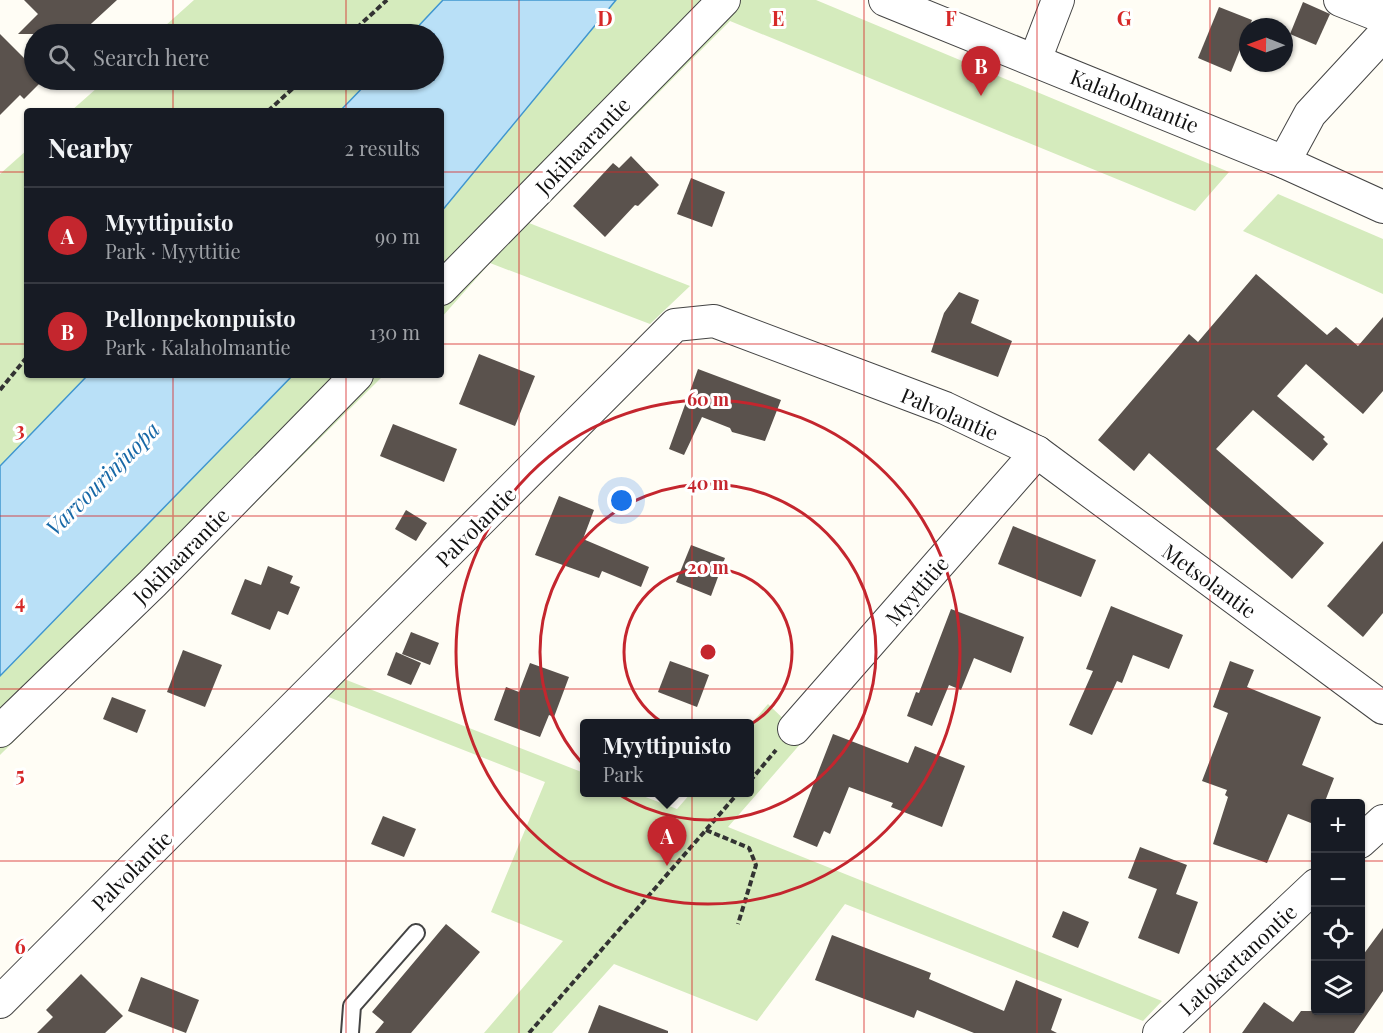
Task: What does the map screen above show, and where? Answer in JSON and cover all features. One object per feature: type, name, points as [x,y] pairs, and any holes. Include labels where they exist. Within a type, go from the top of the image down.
[{"type":"street","name":"Jokihaarantie","points":[[444,286],[724,0]]},
{"type":"street","name":"Kalaholmantie","points":[[885,0],[1284,162],[1383,207]]},
{"type":"street","points":[[1035,60],[1058,0]]},
{"type":"street","points":[[1340,0],[1383,17]]},
{"type":"street","points":[[1284,162],[1310,114],[1383,35]]},
{"type":"street","name":"Palvolantie","points":[[0,1002],[675,325],[714,321],[945,408],[1037,452]]},
{"type":"street","name":"Jokihaarantie","points":[[0,731],[152,584],[354,378]]},
{"type":"street","name":"Metsolantie","points":[[1037,452],[1383,708]]},
{"type":"street","name":"Myyttitie","points":[[794,729],[1037,452]]},
{"type":"street","points":[[1365,837],[1383,821]]},
{"type":"street","name":"Latokartanontie","points":[[1159,1033],[1311,890]]},
{"type":"lane","points":[[350,1033],[352,1006],[416,933]]},
{"type":"path","points":[[361,24],[387,0]]},
{"type":"path","points":[[271,108],[291,90]]},
{"type":"path","points":[[0,390],[24,361]]},
{"type":"path","points":[[754,776],[794,729]]},
{"type":"path","points":[[529,1033],[735,797]]},
{"type":"path","points":[[706,830],[749,848],[756,865],[738,924]]},
{"type":"green space","points":[[194,0],[443,0],[420,24],[167,24]]},
{"type":"green space","points":[[616,0],[816,0],[1229,172],[1195,211],[730,21],[529,223],[690,286],[650,324],[490,263],[444,315],[444,208]]},
{"type":"green space","points":[[95,90],[360,90],[343,108],[74,108]]},
{"type":"green space","points":[[24,153],[24,378],[85,378],[0,466],[0,174]]},
{"type":"green space","points":[[1278,194],[1383,239],[1383,294],[1243,231]]},
{"type":"green space","points":[[290,378],[381,378],[0,755],[0,676]]},
{"type":"green space","points":[[344,679],[580,771],[580,797],[646,797],[677,809],[688,797],[754,797],[754,720],[768,704],[794,729],[802,742],[728,827],[1162,1001],[1143,1021],[845,904],[757,1021],[614,964],[552,1033],[484,1033],[563,941],[491,912],[545,782],[326,696]]},
{"type":"water","points":[[443,0],[616,0],[444,208],[444,108],[343,108],[360,90],[444,90],[444,24],[420,24]]},
{"type":"water","name":"Varvourinjuopa","points":[[85,378],[290,378],[0,676],[0,466]]},
{"type":"building","points":[[24,0],[117,0],[91,24],[28,24],[38,14]]},
{"type":"building","points":[[1303,2],[1330,14],[1316,45],[1293,35],[1293,27]]},
{"type":"building","points":[[1219,7],[1247,18],[1239,18],[1239,52],[1231,72],[1198,58]]},
{"type":"building","points":[[0,34],[24,58],[24,90],[33,90],[24,99],[20,95],[0,115]]},
{"type":"building","points":[[631,156],[659,185],[638,206],[635,205],[605,237],[573,206],[613,163],[619,168]]},
{"type":"building","points":[[691,178],[725,192],[712,227],[677,214]]},
{"type":"building","points":[[1256,274],[1327,335],[1336,327],[1358,346],[1383,317],[1383,391],[1363,414],[1306,364],[1277,396],[1325,437],[1323,439],[1328,444],[1313,461],[1253,410],[1216,449],[1324,543],[1292,579],[1149,453],[1134,471],[1098,440],[1189,334],[1198,342]]},
{"type":"building","points":[[959,292],[979,300],[971,323],[1012,341],[998,377],[931,352],[944,313]]},
{"type":"building","points":[[479,354],[535,376],[515,426],[459,404]]},
{"type":"building","points":[[698,369],[781,400],[765,441],[732,432],[730,428],[702,417],[684,455],[669,449]]},
{"type":"building","points":[[393,424],[457,449],[444,482],[380,456]]},
{"type":"building","points":[[559,496],[594,510],[583,539],[649,567],[641,587],[602,571],[599,578],[535,555]]},
{"type":"building","points":[[406,510],[427,523],[416,541],[395,529]]},
{"type":"building","points":[[1013,526],[1096,560],[1081,597],[998,564]]},
{"type":"building","points":[[1383,541],[1383,613],[1363,637],[1327,606]]},
{"type":"building","points":[[691,545],[725,558],[711,596],[676,582]]},
{"type":"building","points":[[268,566],[293,576],[290,583],[300,587],[288,615],[278,611],[270,630],[231,614],[245,579],[261,585]]},
{"type":"building","points":[[1111,606],[1183,635],[1169,669],[1133,655],[1122,683],[1117,681],[1092,735],[1069,725],[1093,671],[1086,669]]},
{"type":"building","points":[[951,609],[1024,637],[1011,673],[974,658],[961,690],[949,685],[932,726],[907,716],[916,692],[919,693]]},
{"type":"building","points":[[411,632],[439,643],[430,665],[402,654]]},
{"type":"building","points":[[183,650],[222,665],[205,707],[167,692]]},
{"type":"building","points":[[396,652],[421,663],[411,685],[387,675]]},
{"type":"building","points":[[670,661],[709,675],[697,707],[658,692]]},
{"type":"building","points":[[1230,661],[1254,670],[1247,687],[1321,717],[1302,765],[1334,778],[1326,799],[1311,799],[1311,823],[1288,814],[1267,863],[1213,844],[1228,797],[1225,795],[1227,790],[1202,781],[1228,713],[1213,707]]},
{"type":"building","points":[[530,663],[569,677],[554,717],[549,715],[540,737],[494,720],[506,687],[519,692]]},
{"type":"building","points":[[112,697],[146,710],[137,733],[103,719]]},
{"type":"building","points":[[833,734],[908,763],[915,746],[965,766],[942,827],[891,807],[893,803],[849,787],[830,834],[824,831],[817,847],[793,837]]},
{"type":"building","points":[[383,816],[416,829],[404,857],[371,844]]},
{"type":"building","points":[[1140,847],[1187,865],[1176,894],[1198,902],[1179,954],[1138,938],[1157,889],[1128,878]]},
{"type":"building","points":[[1063,911],[1089,922],[1078,948],[1052,937]]},
{"type":"building","points":[[446,924],[480,952],[411,1033],[375,1033],[384,1022],[372,1012]]},
{"type":"building","points":[[1383,928],[1383,991],[1354,1033],[1242,1033],[1264,1002],[1293,1022],[1301,1011],[1311,1011],[1311,1015],[1365,1015],[1365,952]]},
{"type":"building","points":[[832,935],[931,973],[929,979],[1004,1011],[1016,980],[1062,999],[1051,1030],[1057,1033],[974,1033],[917,1010],[914,1018],[815,980]]},
{"type":"building","points":[[81,974],[123,1016],[105,1033],[37,1033],[53,1017],[46,1010]]},
{"type":"building","points":[[141,977],[199,1000],[186,1033],[128,1011]]},
{"type":"building","points":[[599,1005],[668,1031],[668,1033],[588,1033]]},
{"type":"place","name":"Pellonpekonpuisto","points":[[981,96]]},
{"type":"place","name":"Myyttipuisto","points":[[667,866]]}]
